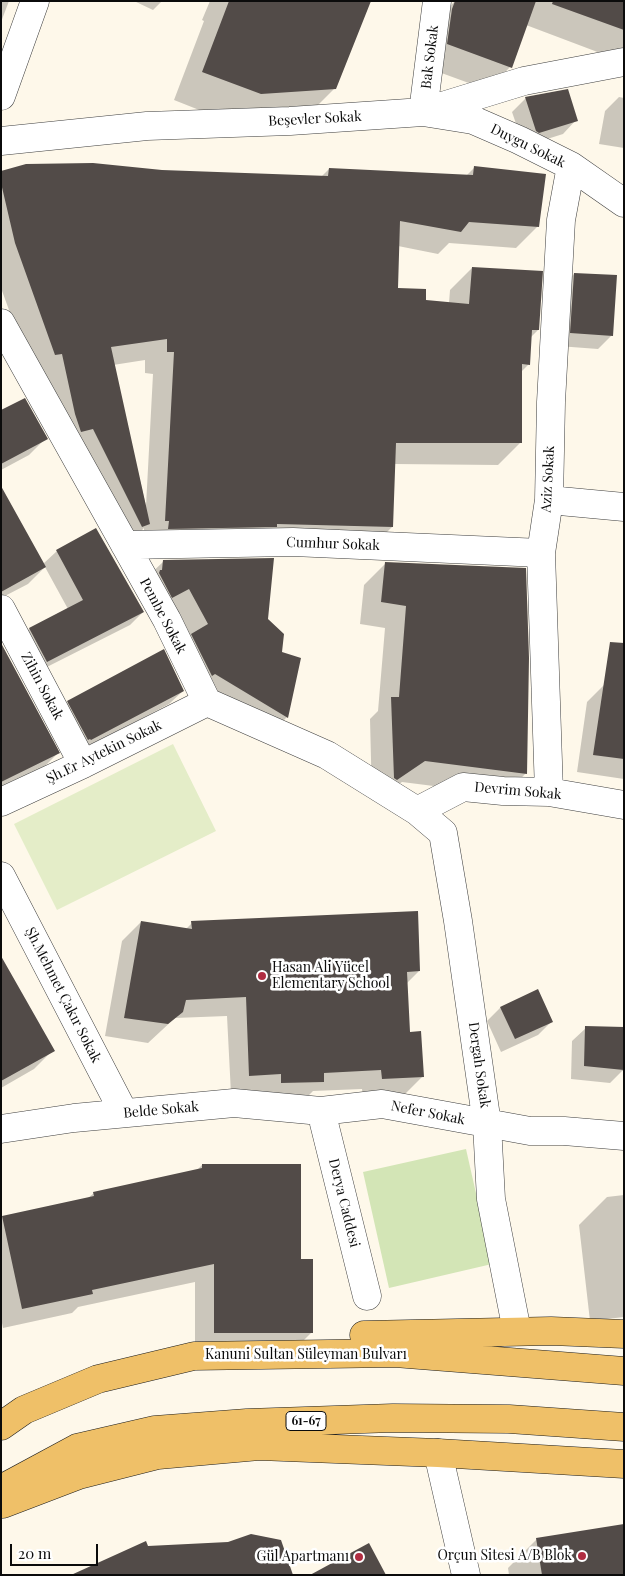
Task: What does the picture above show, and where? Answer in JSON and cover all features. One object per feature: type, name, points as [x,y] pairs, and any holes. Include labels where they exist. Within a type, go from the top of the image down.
[{"type":"main road","points":[[194,1356],[360,1336],[551,1330],[624,1334]]},
{"type":"main road","name":"Kanuni Sultan Süleyman Bulvarı","points":[[1,1426],[24,1410],[98,1379],[194,1356],[394,1353],[624,1371]]},
{"type":"main road","name":"61-67","points":[[1,1489],[77,1448],[155,1430],[247,1423],[393,1418],[509,1419],[624,1426]]},
{"type":"main road","name":"61-67","points":[[1,1505],[79,1475],[158,1455],[260,1446],[438,1453],[624,1464]]},
{"type":"street","points":[[1,96],[35,1]]},
{"type":"street","name":"Bak Sokak","points":[[423,112],[437,1]]},
{"type":"street","name":"Beşevler Sokak","points":[[1,141],[146,126],[290,121],[423,112],[524,81],[624,62]]},
{"type":"street","name":"Duygu Sokak","points":[[423,112],[473,120],[519,140],[571,166],[624,203]]},
{"type":"street","name":"Aziz Sokak","points":[[549,792],[541,553],[549,500],[550,402],[560,220],[571,166]]},
{"type":"street","name":"Pembe Sokak","points":[[1,323],[167,620],[207,702]]},
{"type":"street","points":[[549,500],[624,507]]},
{"type":"street","name":"Cumhur Sokak","points":[[124,545],[293,542],[541,553]]},
{"type":"street","name":"Zihin Sokak","points":[[1,609],[83,764]]},
{"type":"street","points":[[207,702],[327,755],[417,811]]},
{"type":"street","name":"Şh.Er Aytekin Sokak","points":[[1,802],[83,764],[207,702]]},
{"type":"street","name":"Devrim Sokak","points":[[417,811],[463,787],[502,791],[549,792],[624,805]]},
{"type":"street","name":"Dergah Sokak","points":[[417,811],[443,833],[458,921],[487,1124],[491,1199],[518,1331]]},
{"type":"street","name":"Şh.Mehmet Çakır Sokak","points":[[1,876],[124,1113]]},
{"type":"street","name":"Belde Sokak","points":[[1,1129],[74,1118],[234,1103],[321,1111]]},
{"type":"street","name":"Nefer Sokak","points":[[321,1111],[382,1104],[530,1131],[564,1131],[624,1136]]},
{"type":"street","name":"Derya Caddesi","points":[[321,1111],[366,1296]]},
{"type":"street","points":[[438,1453],[466,1575]]},
{"type":"green space","points":[[173,744],[216,831],[57,910],[14,824]]},
{"type":"green space","points":[[466,1149],[492,1264],[389,1288],[363,1172]]},
{"type":"building","points":[[229,1],[371,1],[336,89],[261,94],[202,72]]},
{"type":"building","points":[[455,1],[536,1],[512,68],[447,44]]},
{"type":"building","points":[[553,1],[624,1],[624,30],[552,4]]},
{"type":"building","points":[[568,89],[578,121],[539,133],[536,131],[525,97]]},
{"type":"building","points":[[93,163],[162,170],[328,176],[329,168],[473,175],[474,166],[546,174],[539,227],[469,222],[461,232],[400,221],[398,288],[426,289],[426,300],[469,304],[472,267],[543,271],[539,330],[532,330],[530,365],[522,364],[522,443],[396,443],[393,527],[277,524],[277,527],[168,529],[169,521],[165,521],[174,352],[167,352],[167,339],[111,347],[150,524],[142,527],[93,429],[81,432],[75,414],[62,354],[55,355],[15,243],[1,183],[1,171],[26,164]]},
{"type":"building","points":[[574,273],[617,275],[613,336],[570,333]]},
{"type":"building","points":[[25,398],[48,439],[1,464],[1,410]]},
{"type":"building","points":[[1,486],[46,567],[1,592]]},
{"type":"building","points":[[96,528],[144,612],[47,662],[29,628],[83,600],[56,550]]},
{"type":"building","points":[[274,558],[268,619],[284,634],[282,652],[301,658],[288,718],[215,674],[212,676],[191,634],[208,624],[189,589],[172,598],[159,573],[162,570],[163,560]]},
{"type":"building","points":[[385,562],[526,568],[529,658],[527,774],[425,761],[397,780],[394,778],[391,697],[399,697],[406,606],[381,602]]},
{"type":"building","points":[[610,642],[624,643],[624,759],[593,755]]},
{"type":"building","points":[[1,643],[60,753],[1,782]]},
{"type":"building","points":[[164,649],[184,691],[88,740],[67,701]]},
{"type":"building","points":[[418,911],[420,971],[407,972],[410,1032],[421,1031],[424,1077],[382,1079],[381,1070],[324,1073],[324,1082],[281,1083],[281,1074],[249,1076],[246,997],[186,1000],[183,1012],[168,1024],[124,1018],[141,921],[192,929],[191,921]]},
{"type":"building","points":[[1,956],[55,1051],[1,1081]]},
{"type":"building","points":[[538,989],[553,1022],[515,1039],[500,1007]]},
{"type":"building","points":[[585,1026],[624,1027],[624,1070],[584,1066]]},
{"type":"building","points":[[202,1164],[301,1164],[301,1259],[313,1259],[313,1333],[214,1333],[214,1264],[92,1290],[93,1294],[22,1309],[2,1216],[94,1196],[93,1192],[202,1168]]},
{"type":"building","name":"Orçun Sitesi A/B Blok","points":[[624,1524],[624,1575],[542,1575],[536,1538]]},
{"type":"building","points":[[251,1534],[281,1540],[293,1575],[71,1575],[146,1541],[148,1546],[228,1542]]},
{"type":"building","name":"Gül Apartmanı","points":[[369,1543],[386,1575],[310,1575]]},
{"type":"place","name":"Hasan Ali Yücel Elementary School","points":[[262,976]]},
{"type":"place","name":"Orçun Sitesi A/B Blok","points":[[582,1556]]},
{"type":"place","name":"Gül Apartmanı","points":[[359,1557]]}]
